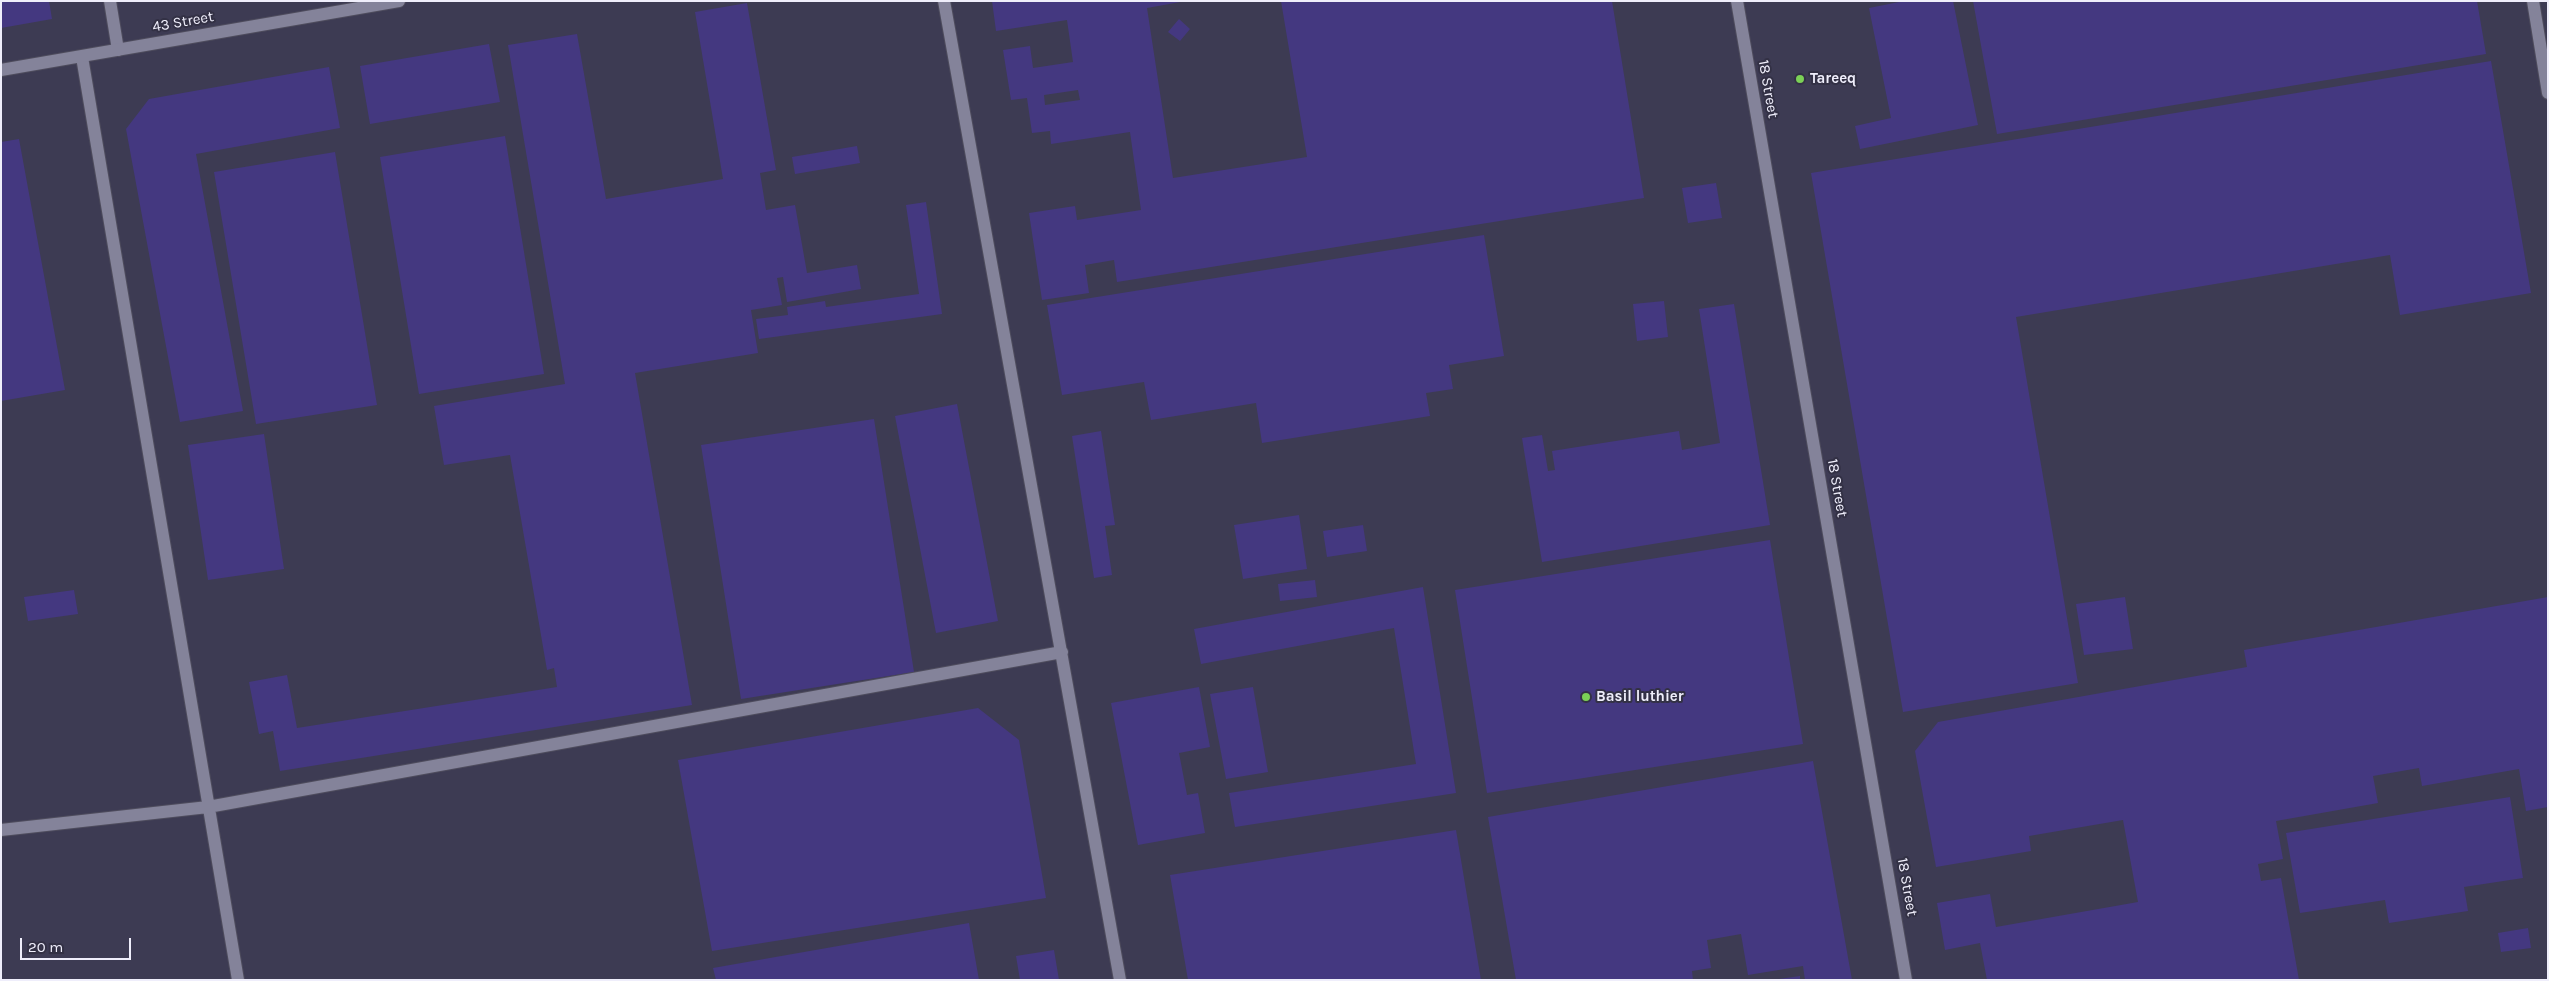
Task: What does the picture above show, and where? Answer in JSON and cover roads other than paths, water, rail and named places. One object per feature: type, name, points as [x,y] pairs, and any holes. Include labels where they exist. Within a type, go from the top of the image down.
[{"type":"street","points":[[110,1],[118,50]]},
{"type":"street","name":"43 Street","points":[[1,70],[399,1]]},
{"type":"street","points":[[944,1],[1120,980]]},
{"type":"street","name":"18 Street","points":[[1737,1],[1906,980]]},
{"type":"street","points":[[2533,1],[2548,93]]},
{"type":"street","points":[[82,57],[238,980]]},
{"type":"street","points":[[1,830],[208,807],[1062,652]]},
{"type":"place","name":"Tareeq","points":[[1800,79]]},
{"type":"place","name":"Basil luthier","points":[[1586,697]]}]
